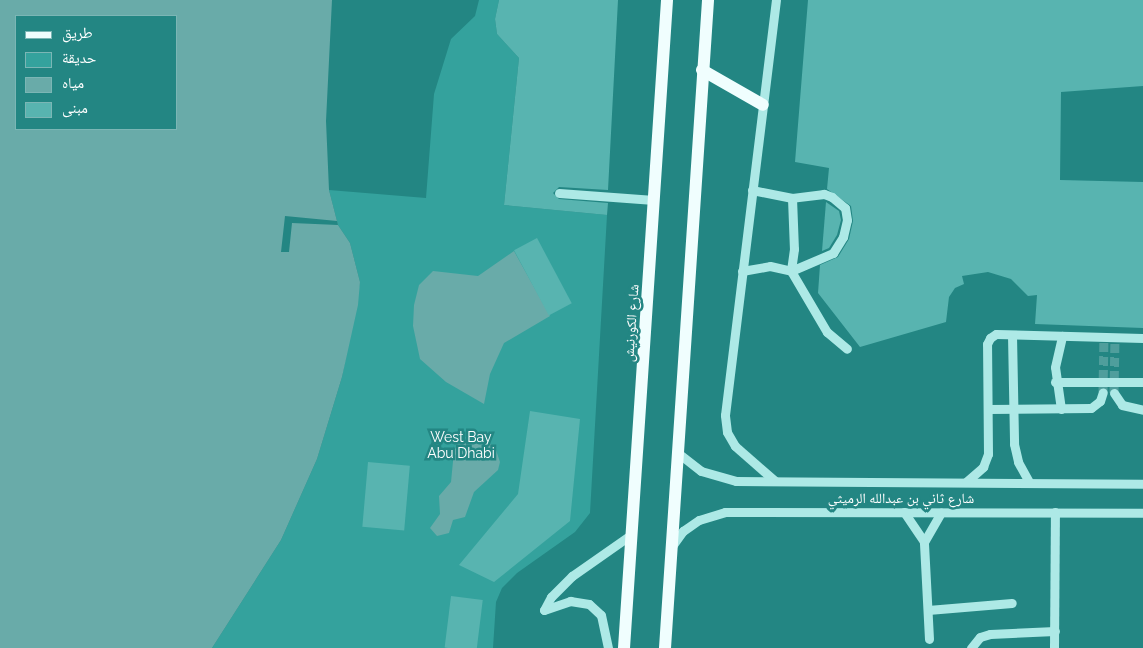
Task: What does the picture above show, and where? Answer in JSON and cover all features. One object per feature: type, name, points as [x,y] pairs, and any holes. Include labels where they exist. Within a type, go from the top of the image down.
[{"type":"main road","name":"شارع الكورنيش","points":[[624,648],[667,0]]},
{"type":"main road","points":[[665,648],[708,0]]},
{"type":"main road","points":[[702,70],[763,105]]},
{"type":"street","points":[[775,481],[741,452],[731,439],[725,423],[776,0]]},
{"type":"street","points":[[742,271],[770,266],[791,271],[833,253],[843,237],[846,220],[845,208],[832,197],[824,194],[792,198],[752,190]]},
{"type":"street","points":[[559,192],[654,200]]},
{"type":"street","points":[[792,198],[794,249],[791,271],[827,332],[847,349]]},
{"type":"street","points":[[966,482],[986,460],[988,409],[987,344],[996,334],[1143,338]]},
{"type":"street","points":[[1012,335],[1015,453],[1029,482]]},
{"type":"street","points":[[1060,408],[1054,382],[1057,351],[1062,336]]},
{"type":"street","points":[[1054,382],[1143,382]]},
{"type":"street","points":[[988,409],[1091,408],[1100,402],[1103,392]]},
{"type":"street","points":[[1114,393],[1122,405],[1143,410]]},
{"type":"street","name":"شارع ثاني بن عبدالله الرميثي","points":[[678,453],[692,466],[712,476],[736,481],[1143,484]]},
{"type":"street","name":"شارع ثاني بن عبدالله الرميثي","points":[[672,546],[684,531],[699,520],[726,512],[1143,513]]},
{"type":"street","points":[[904,512],[924,542],[929,639]]},
{"type":"street","points":[[924,542],[940,512]]},
{"type":"street","points":[[1054,648],[1055,512]]},
{"type":"street","points":[[608,648],[601,615],[589,604],[570,601],[544,610],[552,597],[572,576],[632,534]]},
{"type":"street","points":[[928,610],[1012,603]]},
{"type":"street","points":[[970,648],[980,637],[990,634],[1054,631]]},
{"type":"green space","name":"West Bay Abu Dhabi","points":[[479,0],[499,0],[495,19],[497,34],[519,58],[504,205],[607,215],[590,513],[575,532],[517,573],[502,588],[496,602],[493,648],[212,648],[281,540],[317,459],[342,377],[360,282],[350,243],[338,225],[329,190],[426,198],[434,94],[451,39],[475,16]]},
{"type":"water","points":[[0,0],[332,0],[326,121],[329,190],[338,225],[350,243],[360,282],[358,305],[342,377],[317,459],[281,540],[212,648],[0,648]]},
{"type":"water","points":[[514,251],[550,316],[504,343],[490,374],[484,404],[446,382],[420,359],[413,326],[414,305],[419,285],[433,271],[478,276]]},
{"type":"water","points":[[473,438],[481,438],[495,447],[500,462],[498,470],[474,492],[465,517],[453,520],[449,533],[437,536],[430,528],[440,514],[439,496],[451,482],[454,451],[458,444]]},
{"type":"pier","points":[[285,216],[337,221],[338,225],[292,223],[289,252],[281,252]]},
{"type":"building","points":[[499,0],[618,0],[608,190],[559,187],[553,193],[559,199],[608,203],[607,215],[504,205],[519,58],[497,34],[495,19]]},
{"type":"building","points":[[808,0],[1143,0],[1143,86],[1061,92],[1060,180],[1143,182],[1143,328],[1035,324],[1037,295],[1028,296],[1011,279],[988,272],[962,276],[964,284],[955,288],[949,297],[946,322],[860,347],[818,293],[820,265],[838,257],[849,239],[853,221],[851,206],[827,189],[829,168],[795,162]]},
{"type":"building","points":[[826,202],[839,211],[841,220],[837,235],[829,248],[822,251]]},
{"type":"building","points":[[537,238],[572,303],[549,316],[514,250]]},
{"type":"building","points":[[530,411],[580,419],[570,521],[494,582],[459,565],[518,494]]},
{"type":"building","points":[[368,462],[410,466],[404,530],[362,527]]},
{"type":"building","points":[[451,596],[483,600],[477,648],[445,648]]},
{"type":"tunnel","points":[[1103,392],[1104,337]]},
{"type":"tunnel","points":[[1114,393],[1115,337]]}]
